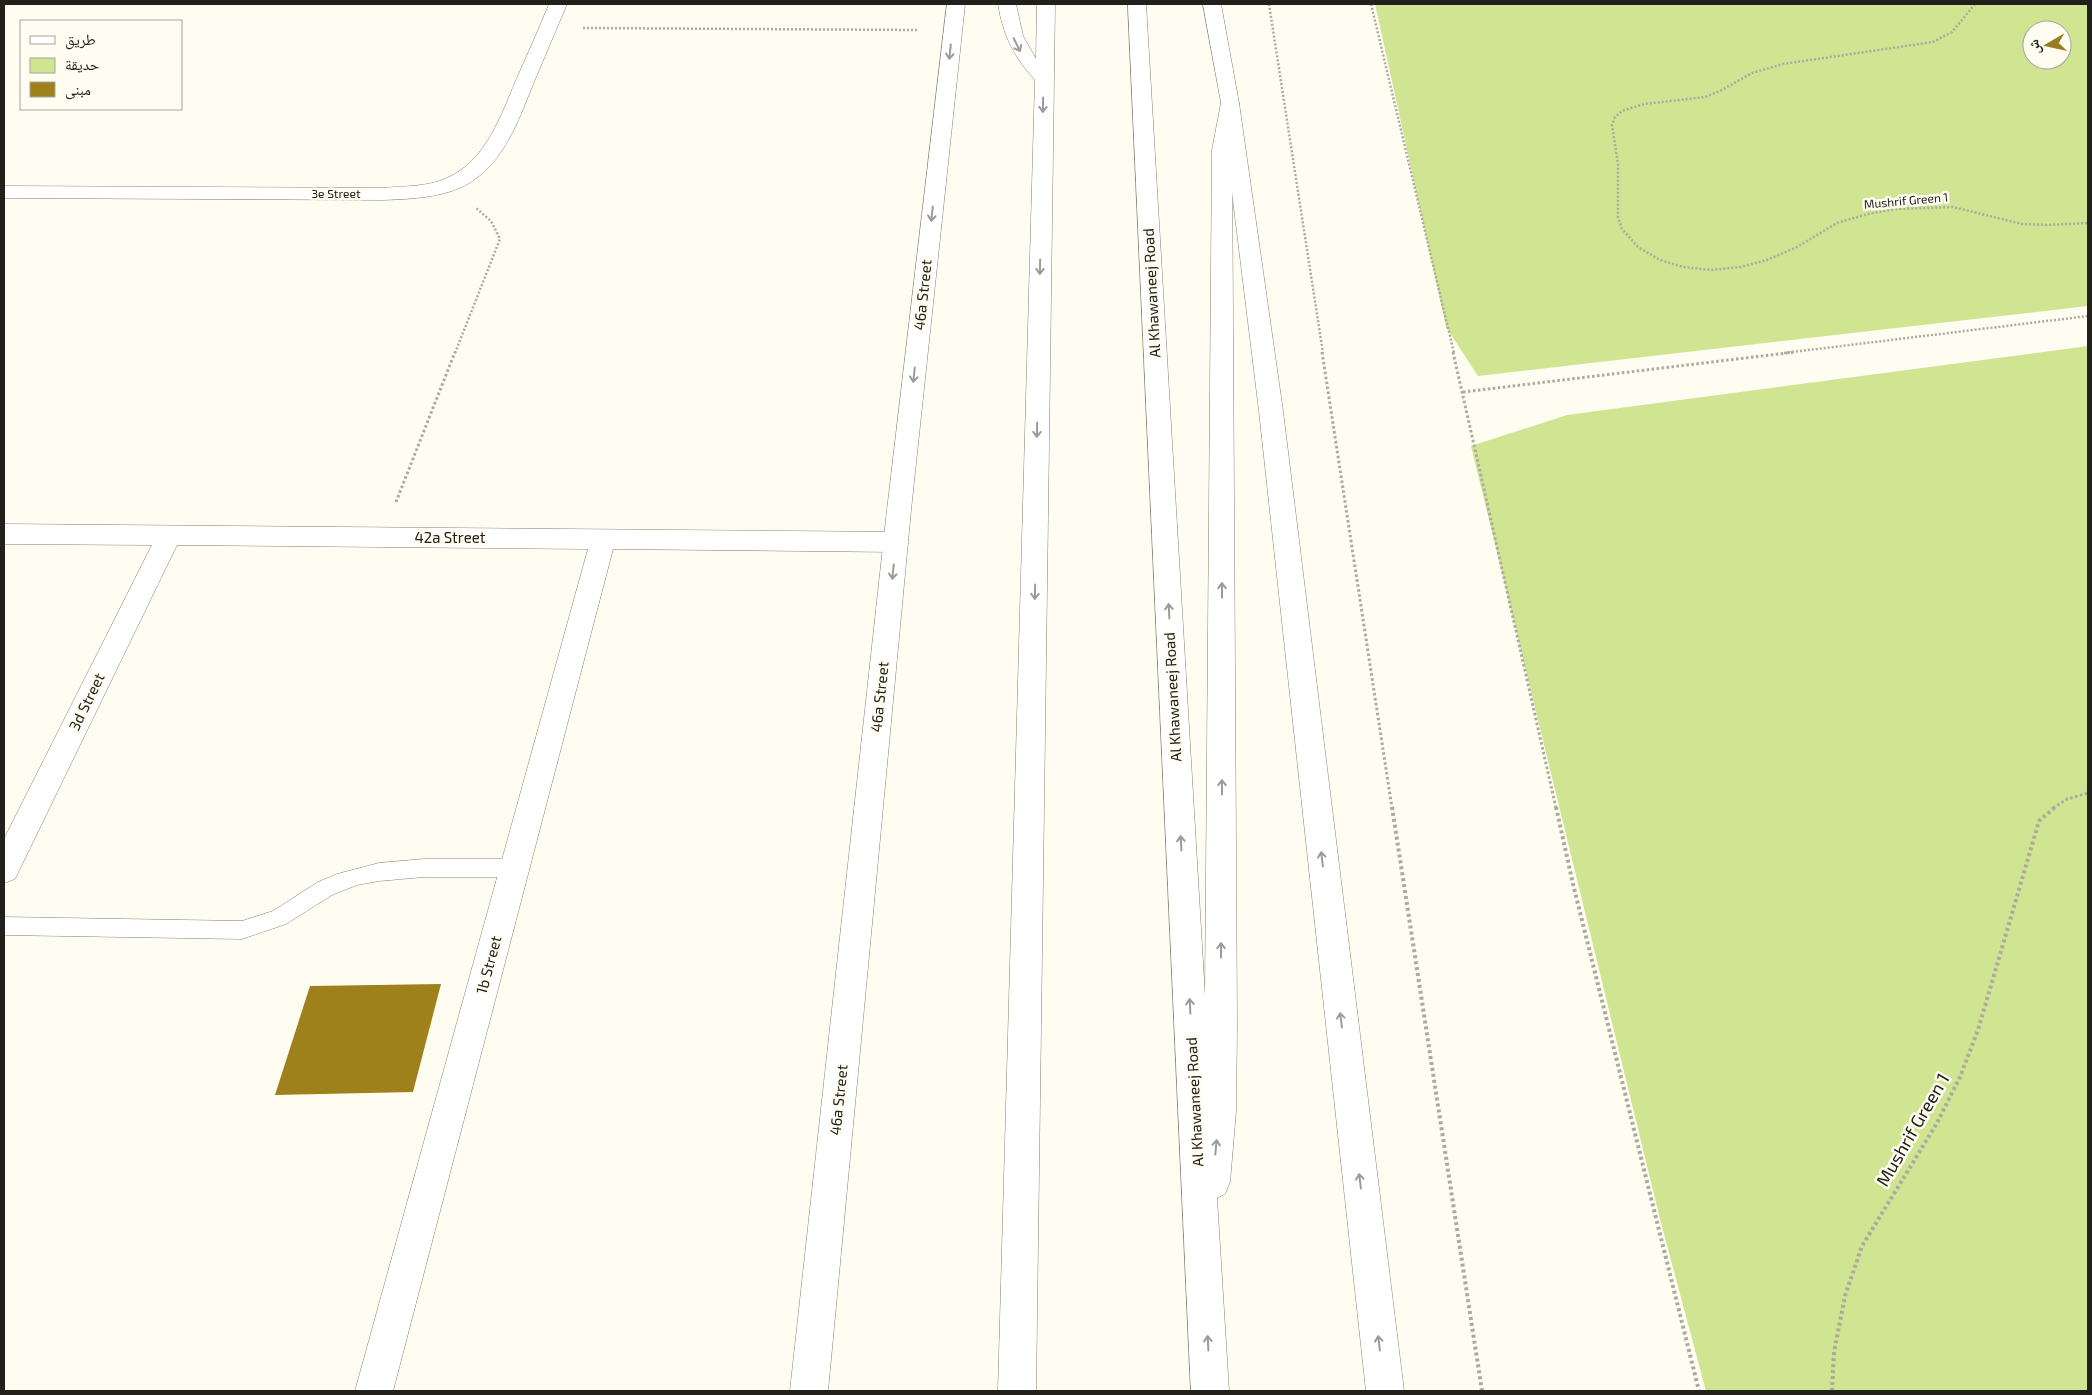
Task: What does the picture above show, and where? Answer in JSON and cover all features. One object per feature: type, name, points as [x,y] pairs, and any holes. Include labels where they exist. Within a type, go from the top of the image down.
[{"type":"main road","name":"3e Street","points":[[4,192],[383,194],[444,188],[462,180],[479,167],[492,151],[558,4]]},
{"type":"main road","name":"46a Street","points":[[809,1391],[896,542],[956,4]]},
{"type":"main road","points":[[1007,4],[1010,26],[1016,43],[1025,60],[1043,78]]},
{"type":"main road","points":[[1017,1391],[1046,4]]},
{"type":"main road","name":"Al Khawaneej Road","points":[[1137,4],[1210,1391]]},
{"type":"main road","points":[[1212,4],[1230,103],[1270,411],[1385,1391]]},
{"type":"main road","points":[[1204,1283],[1219,1111],[1221,933],[1221,171],[1224,128],[1230,103]]},
{"type":"main road","name":"42a Street","points":[[4,534],[896,542]]},
{"type":"main road","name":"3d Street","points":[[4,869],[169,536]]},
{"type":"main road","name":"1b Street","points":[[374,1391],[603,540]]},
{"type":"lane","points":[[4,926],[242,930],[266,924],[290,912],[312,895],[358,875],[402,870],[515,868]]},
{"type":"path","points":[[1269,4],[1482,1391]]},
{"type":"path","points":[[1371,4],[1463,392],[1573,884],[1699,1391]]},
{"type":"path","name":"Mushrif Green 1","points":[[1975,4],[1952,32],[1933,42],[1785,64],[1745,77],[1715,94],[1688,100],[1634,105],[1622,110],[1614,117],[1612,126],[1618,168],[1618,221],[1629,238],[1648,254],[1682,267],[1701,270],[1756,263],[1775,257],[1809,241],[1836,223],[1878,211],[1945,206],[1964,208],[2022,224],[2040,225],[2088,222]]},
{"type":"path","points":[[548,28],[952,31]]},
{"type":"path","points":[[382,538],[500,239],[497,227],[486,215],[444,188]]},
{"type":"path","points":[[1463,392],[2088,316]]},
{"type":"path","name":"Mushrif Green 1","points":[[1832,1391],[1834,1352],[1845,1296],[1862,1246],[1937,1123],[1960,1077],[1978,1030],[2039,821],[2050,808],[2065,800],[2088,793]]},
{"type":"green space","points":[[1375,4],[2088,4],[2088,306],[1478,376],[1446,327]]},
{"type":"green space","points":[[2088,346],[2088,1391],[1706,1391],[1661,1223],[1471,446],[1567,415]]},
{"type":"building","points":[[441,984],[413,1092],[275,1095],[310,986]]}]
